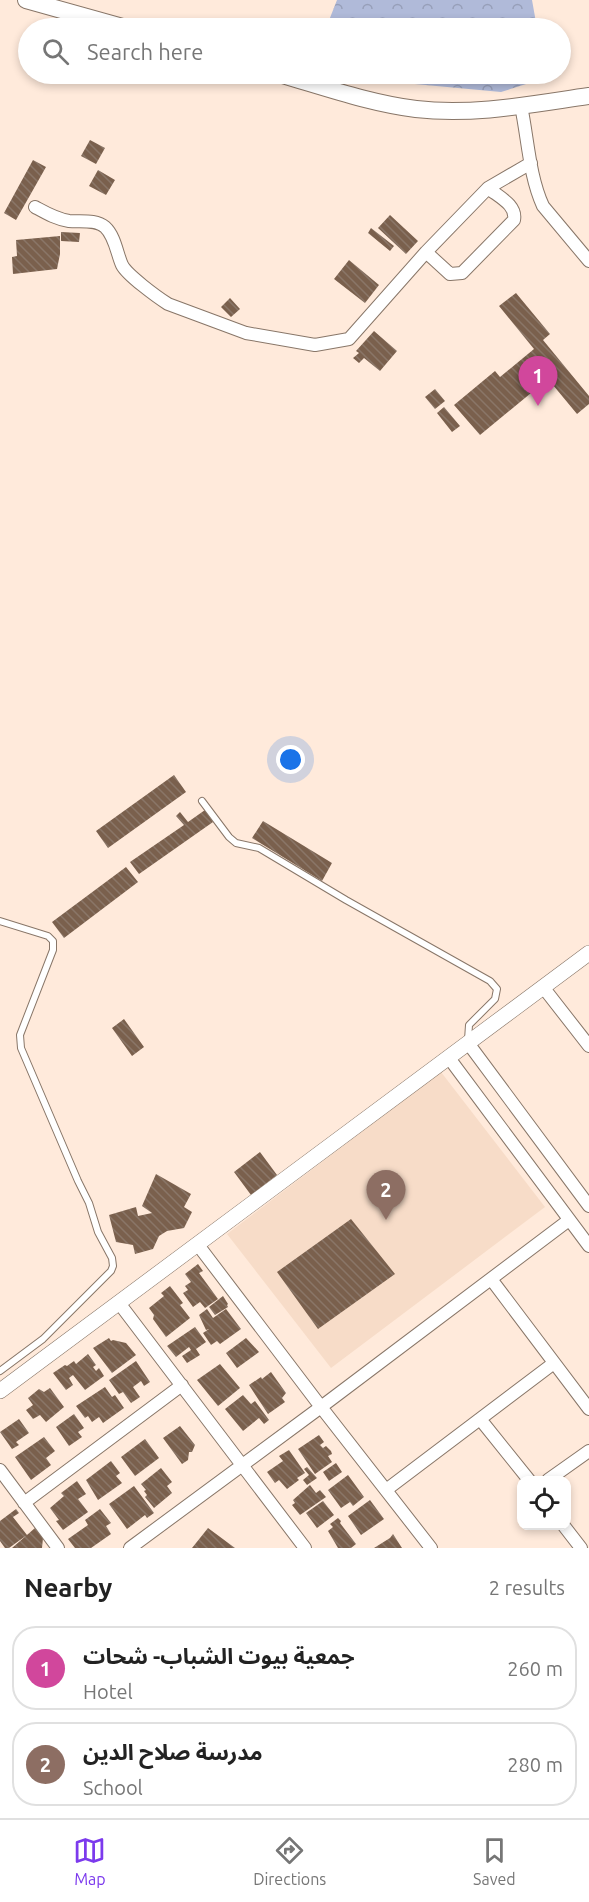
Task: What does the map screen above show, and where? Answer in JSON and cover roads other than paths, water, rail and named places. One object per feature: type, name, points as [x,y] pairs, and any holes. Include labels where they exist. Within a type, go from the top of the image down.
[{"type":"main road","points":[[26,0],[66,6],[99,18]]},
{"type":"main road","points":[[313,84],[365,99],[417,109],[443,111],[521,106],[589,96]]},
{"type":"street","points":[[521,106],[531,163],[543,206],[589,261]]},
{"type":"street","points":[[35,207],[50,216],[68,221],[93,222],[105,227],[114,242],[123,267],[168,304],[246,333],[315,345],[349,339],[426,252],[489,188],[531,163]]},
{"type":"street","points":[[426,252],[450,274],[462,273],[470,266],[514,220],[516,213],[489,188]]},
{"type":"street","points":[[0,1391],[589,953]]},
{"type":"street","points":[[543,987],[589,1046]]},
{"type":"street","points":[[468,1043],[588,1201]]},
{"type":"street","points":[[449,1058],[589,1246]]},
{"type":"street","points":[[130,1548],[569,1220]]},
{"type":"street","points":[[198,1245],[431,1548]]},
{"type":"street","points":[[491,1280],[589,1409]]},
{"type":"street","points":[[119,1303],[242,1465],[299,1546]]},
{"type":"street","points":[[386,1490],[554,1363]]},
{"type":"street","points":[[24,1503],[182,1385]]},
{"type":"street","points":[[480,1419],[526,1476]]},
{"type":"street","points":[[553,1476],[589,1450]]},
{"type":"street","points":[[0,1470],[58,1548]]},
{"type":"street","points":[[567,1530],[581,1548]]},
{"type":"lane","points":[[201,801],[236,843],[259,848],[490,981],[496,988],[495,999],[469,1025],[468,1043]]},
{"type":"lane","points":[[0,921],[48,936],[53,941],[53,950],[20,1035],[21,1048],[89,1203],[98,1232],[112,1258],[113,1266],[111,1271],[43,1339],[0,1371]]},
{"type":"place","name":"جمعية بيوت الشباب- شحات","points":[[538,406]]},
{"type":"place","name":"مدرسة صلاح الدين","points":[[386,1220]]}]
